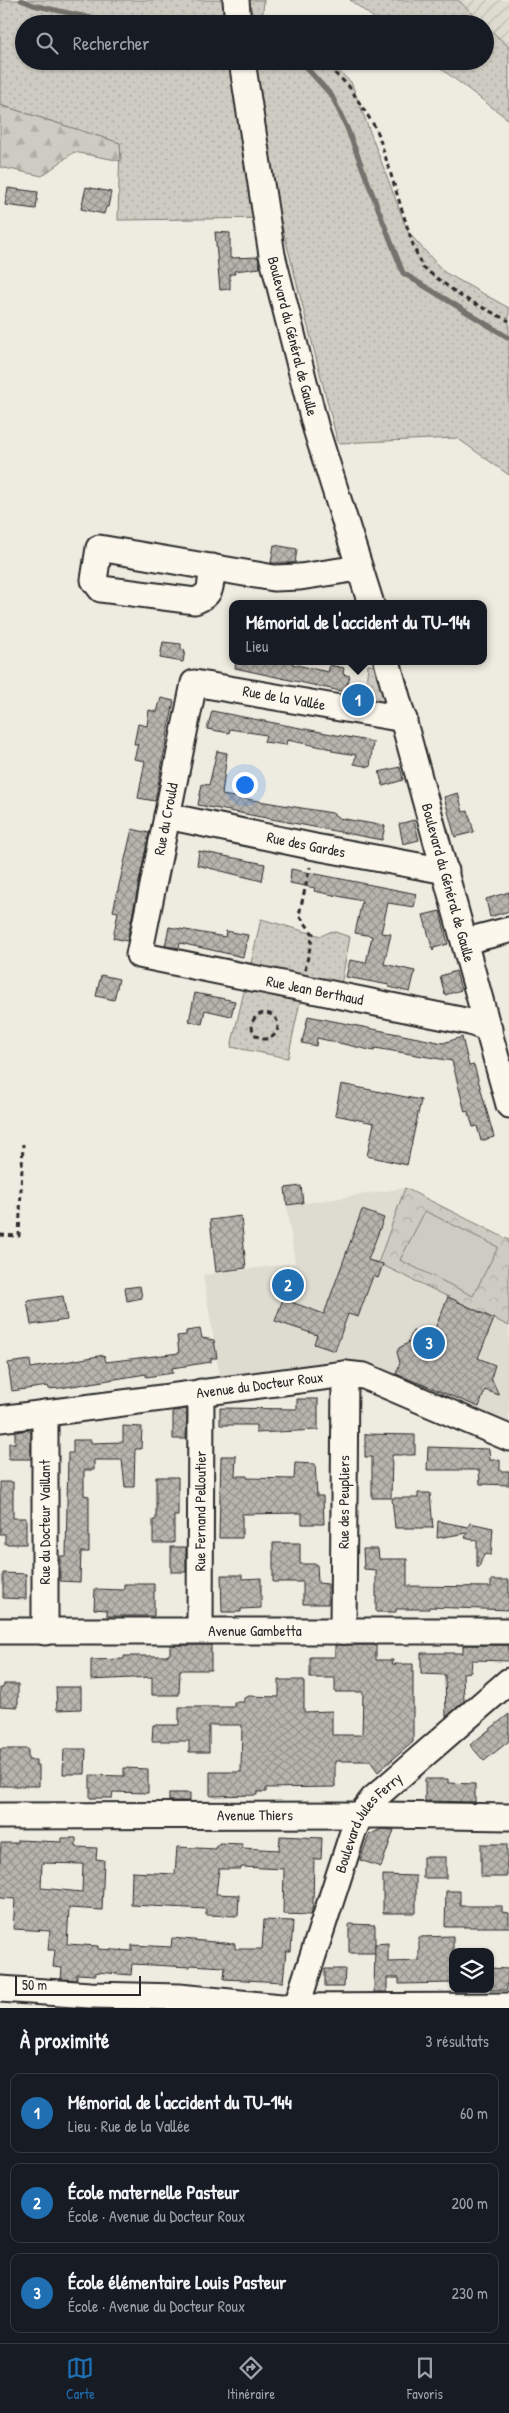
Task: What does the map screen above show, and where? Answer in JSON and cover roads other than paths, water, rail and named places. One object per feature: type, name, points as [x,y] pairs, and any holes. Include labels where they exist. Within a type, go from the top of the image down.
[{"type":"street","points":[[236,0],[237,15]]},
{"type":"street","name":"Boulevard du Général de Gaulle","points":[[243,70],[272,255],[316,429],[369,600]]},
{"type":"street","points":[[212,567],[274,578],[300,577],[359,568]]},
{"type":"street","name":"Boulevard du Général de Gaulle","points":[[388,665],[466,941],[509,1105]]},
{"type":"street","name":"Rue de la Vallée","points":[[194,683],[404,719]]},
{"type":"street","name":"Rue du Crould","points":[[139,955],[194,683]]},
{"type":"street","name":"Rue des Gardes","points":[[167,816],[315,847],[446,871]]},
{"type":"street","points":[[466,941],[509,930]]},
{"type":"street","name":"Rue Jean Berthaud","points":[[139,955],[470,1022],[488,1029]]},
{"type":"street","name":"Avenue du Docteur Roux","points":[[0,1419],[345,1374],[364,1376],[509,1438]]},
{"type":"street","name":"Rue des Peupliers","points":[[343,1631],[345,1374]]},
{"type":"street","name":"Rue Fernand Pelloutier","points":[[200,1630],[201,1392]]},
{"type":"street","name":"Rue du Docteur Vaillant","points":[[45,1413],[45,1632]]},
{"type":"street","name":"Avenue Gambetta","points":[[0,1631],[509,1632]]},
{"type":"street","name":"Boulevard Jules Ferry","points":[[296,2007],[359,1816],[373,1799],[509,1682]]},
{"type":"street","name":"Avenue Thiers","points":[[0,1816],[509,1817]]},
{"type":"street","points":[[0,1989],[88,2002],[179,1997],[296,2007],[499,2007]]},
{"type":"waterway","points":[[21,0],[33,5],[78,15]]},
{"type":"waterway","points":[[308,70],[332,96],[347,128],[403,273],[509,338]]},
{"type":"place","name":"Mémorial de l'accident du TU-144","points":[[358,700]]},
{"type":"place","name":"École maternelle Pasteur","points":[[288,1285]]},
{"type":"place","name":"École élémentaire Louis Pasteur","points":[[429,1343]]}]
